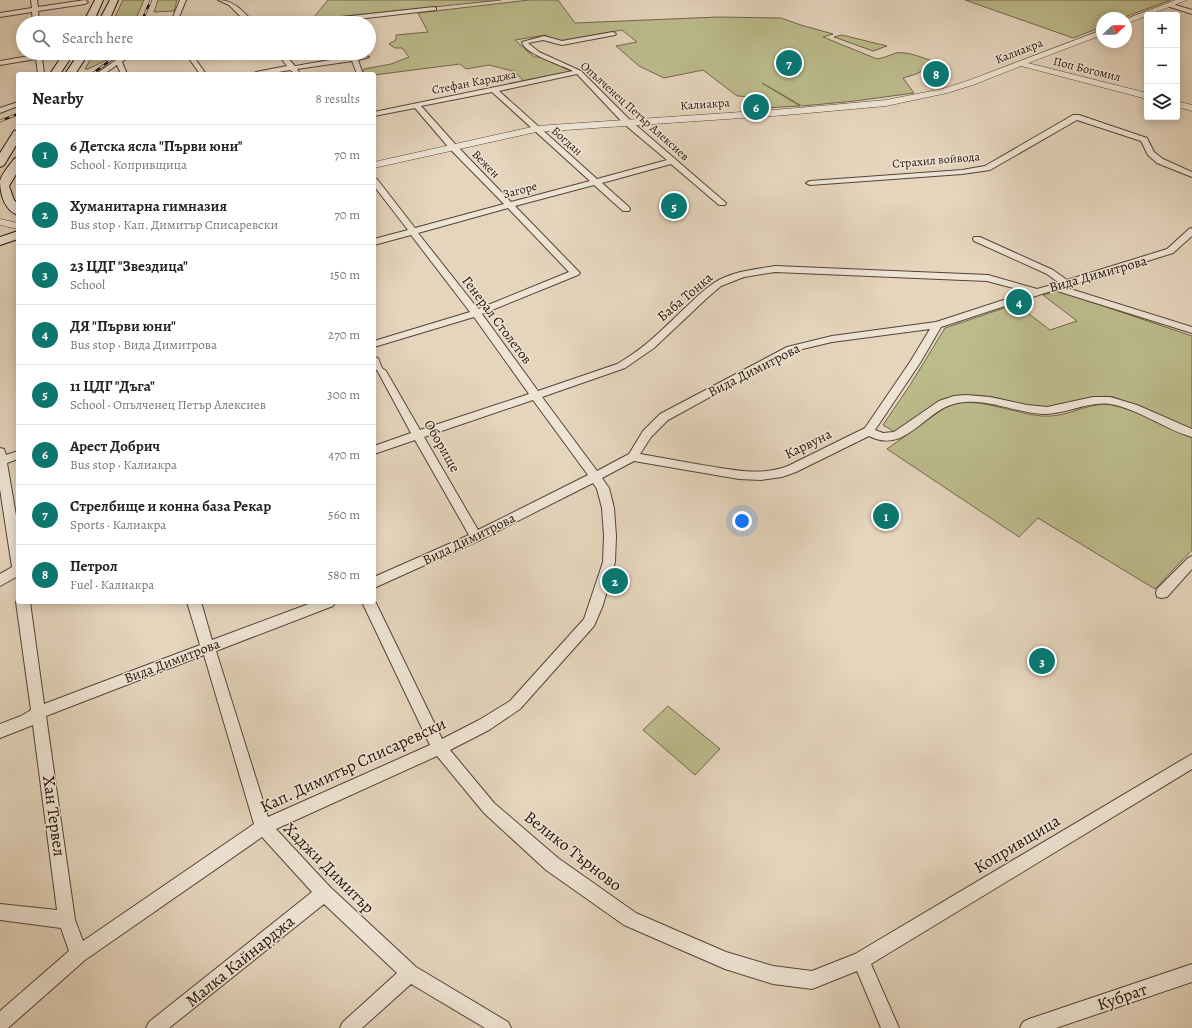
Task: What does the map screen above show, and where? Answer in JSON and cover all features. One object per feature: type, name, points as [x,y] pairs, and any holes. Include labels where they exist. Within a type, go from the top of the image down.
[{"type":"main road","points":[[91,16],[99,0]]},
{"type":"main road","points":[[106,16],[114,0]]},
{"type":"main road","points":[[56,72],[64,60]]},
{"type":"main road","points":[[71,72],[79,60]]},
{"type":"main road","points":[[0,163],[16,139]]},
{"type":"main road","points":[[16,164],[2,189],[8,201],[16,209]]},
{"type":"main road","points":[[0,241],[16,236]]},
{"type":"street","points":[[34,0],[35,16]]},
{"type":"street","points":[[177,16],[183,0]]},
{"type":"street","points":[[221,0],[231,4],[244,16]]},
{"type":"street","points":[[0,15],[84,2]]},
{"type":"street","points":[[1132,20],[1177,2],[1192,8]]},
{"type":"street","points":[[1177,2],[1192,12]]},
{"type":"street","points":[[373,16],[434,9]]},
{"type":"street","points":[[174,16],[178,12]]},
{"type":"street","name":"Опълченец Петър Алексиев","points":[[613,34],[562,43],[544,38],[525,42],[525,44],[530,49],[579,72],[628,122],[722,203]]},
{"type":"street","name":"Калиакра","points":[[376,165],[536,129],[786,112],[886,103],[944,91],[1021,64],[1096,34]]},
{"type":"street","points":[[0,63],[16,59]]},
{"type":"street","points":[[40,60],[41,72]]},
{"type":"street","points":[[193,60],[202,72]]},
{"type":"street","points":[[286,60],[295,70]]},
{"type":"street","points":[[276,72],[295,70],[345,60]]},
{"type":"street","points":[[355,60],[359,72]]},
{"type":"street","points":[[102,72],[118,61],[123,72]]},
{"type":"street","name":"Поп Богомил","points":[[1021,64],[1144,95]]},
{"type":"street","name":"Стефан Караджа","points":[[376,114],[579,72]]},
{"type":"street","name":"Богдан","points":[[494,90],[626,209]]},
{"type":"street","points":[[0,111],[16,105]]},
{"type":"street","name":"Вежен","points":[[416,105],[453,147],[574,273],[476,313]]},
{"type":"street","points":[[1180,105],[1192,108]]},
{"type":"street","name":"Страхил войвода","points":[[810,183],[962,172],[987,168],[1076,117],[1136,136],[1144,140],[1150,153],[1160,161],[1192,175]]},
{"type":"street","name":"Загоре","points":[[376,241],[673,161]]},
{"type":"street","name":"Генерал Столетов","points":[[376,184],[476,313],[596,476]]},
{"type":"street","points":[[0,214],[16,218]]},
{"type":"street","points":[[0,222],[16,226]]},
{"type":"street","name":"Вида Димитрова","points":[[376,582],[476,537],[633,457],[647,434],[664,417],[791,349],[832,339],[937,325],[1036,292],[1157,256],[1170,251],[1192,231]]},
{"type":"street","points":[[977,239],[1050,272],[1065,284]]},
{"type":"street","name":"Баба Тонка","points":[[376,449],[622,366],[637,358],[707,293],[722,282],[736,276],[775,269],[988,278],[1036,292]]},
{"type":"street","points":[[1054,287],[1192,330]]},
{"type":"street","points":[[376,343],[476,313]]},
{"type":"street","name":"Карвуна","points":[[633,457],[739,474],[768,476],[792,469],[869,431],[915,363],[937,325]]},
{"type":"street","name":"Оборище","points":[[378,366],[476,537]]},
{"type":"street","points":[[869,431],[880,437],[890,439],[943,404],[965,398],[983,399],[1039,410],[1065,409],[1100,400],[1109,400],[1122,403],[1192,433]]},
{"type":"street","points":[[16,456],[0,458],[16,556]]},
{"type":"street","name":"Кап. Димитър Списаревски","points":[[0,1024],[79,954],[262,827],[439,748],[484,725],[515,705],[589,622],[596,605],[608,562],[610,536],[608,508],[603,488],[596,476]]},
{"type":"street","points":[[1162,592],[1192,562]]},
{"type":"street","points":[[0,581],[16,569]]},
{"type":"street","name":"Хан Тервел","points":[[23,604],[40,712],[67,920],[79,954]]},
{"type":"street","name":"Хаджи Димитър","points":[[195,604],[262,827],[324,893],[410,973],[502,1028]]},
{"type":"street","name":"Вида Димитрова","points":[[40,712],[323,604]]},
{"type":"street","name":"Велико Търново","points":[[370,604],[439,748],[489,808],[552,864],[630,919],[725,960],[773,975],[812,980],[861,960]]},
{"type":"street","points":[[0,731],[26,721],[40,712]]},
{"type":"street","name":"Копривщица","points":[[861,960],[1192,761]]},
{"type":"street","name":"Малка Кайнарджа","points":[[155,1028],[324,893]]},
{"type":"street","points":[[0,912],[67,920]]},
{"type":"street","points":[[861,960],[890,1028]]},
{"type":"street","points":[[349,1028],[410,973]]},
{"type":"street","name":"Кубрат","points":[[1029,1028],[1052,1024],[1192,973]]},
{"type":"shaded area","points":[[123,0],[144,0],[137,16],[115,16]]},
{"type":"shaded area","points":[[158,0],[177,0],[174,11],[154,12]]},
{"type":"shaded area","points":[[328,0],[501,0],[346,16],[315,16]]},
{"type":"shaded area","points":[[529,0],[558,0],[575,23],[718,17],[781,18],[833,34],[823,37],[877,59],[896,53],[905,53],[933,61],[936,64],[916,74],[903,78],[914,93],[855,101],[802,106],[762,83],[800,106],[765,108],[755,97],[737,96],[703,70],[664,78],[639,66],[616,46],[637,42],[622,30],[560,41],[553,40],[546,35],[515,40],[534,57],[539,57],[572,72],[525,82],[513,71],[489,65],[466,69],[460,64],[376,75],[376,72],[363,72],[364,69],[391,64],[409,57],[402,48],[395,48],[389,44],[396,40],[396,35],[428,32],[418,13]]},
{"type":"shaded area","points":[[965,0],[1171,0],[1132,14],[1132,12],[1096,12],[1096,29],[1073,38]]},
{"type":"shaded area","points":[[842,35],[887,46],[873,51],[834,37]]},
{"type":"shaded area","points":[[90,60],[107,60],[88,69],[85,69]]},
{"type":"shaded area","points":[[1059,291],[1192,336],[1192,429],[1114,397],[1106,396],[1090,398],[1065,405],[1036,407],[997,398],[966,395],[953,398],[931,407],[895,432],[883,425],[910,385],[945,328],[1016,304],[1050,330],[1077,321],[1043,295]]},
{"type":"shaded area","points":[[960,402],[981,403],[1041,416],[1059,415],[1091,406],[1107,404],[1115,405],[1162,422],[1192,436],[1192,550],[1155,589],[1038,518],[1019,537],[887,449],[944,408]]},
{"type":"shaded area","points":[[668,706],[720,749],[695,775],[643,730]]},
{"type":"railway","points":[[144,16],[151,0]]},
{"type":"railway","points":[[95,72],[111,60]]},
{"type":"railway","points":[[0,121],[16,115]]},
{"type":"place","name":"Стрелбище и конна база Рекар","points":[[789,63]]},
{"type":"place","name":"Петрол","points":[[936,74]]},
{"type":"place","name":"Арест Добрич","points":[[756,107]]},
{"type":"place","name":"11 ЦДГ \"Дъга\"","points":[[674,206]]},
{"type":"place","name":"ДЯ \"Първи юни\"","points":[[1019,302]]},
{"type":"place","name":"6 Детска ясла \"Първи юни\"","points":[[886,516]]},
{"type":"place","name":"Хуманитарна гимназия","points":[[615,581]]},
{"type":"place","name":"23 ЦДГ \"Звездица\"","points":[[1042,661]]}]
